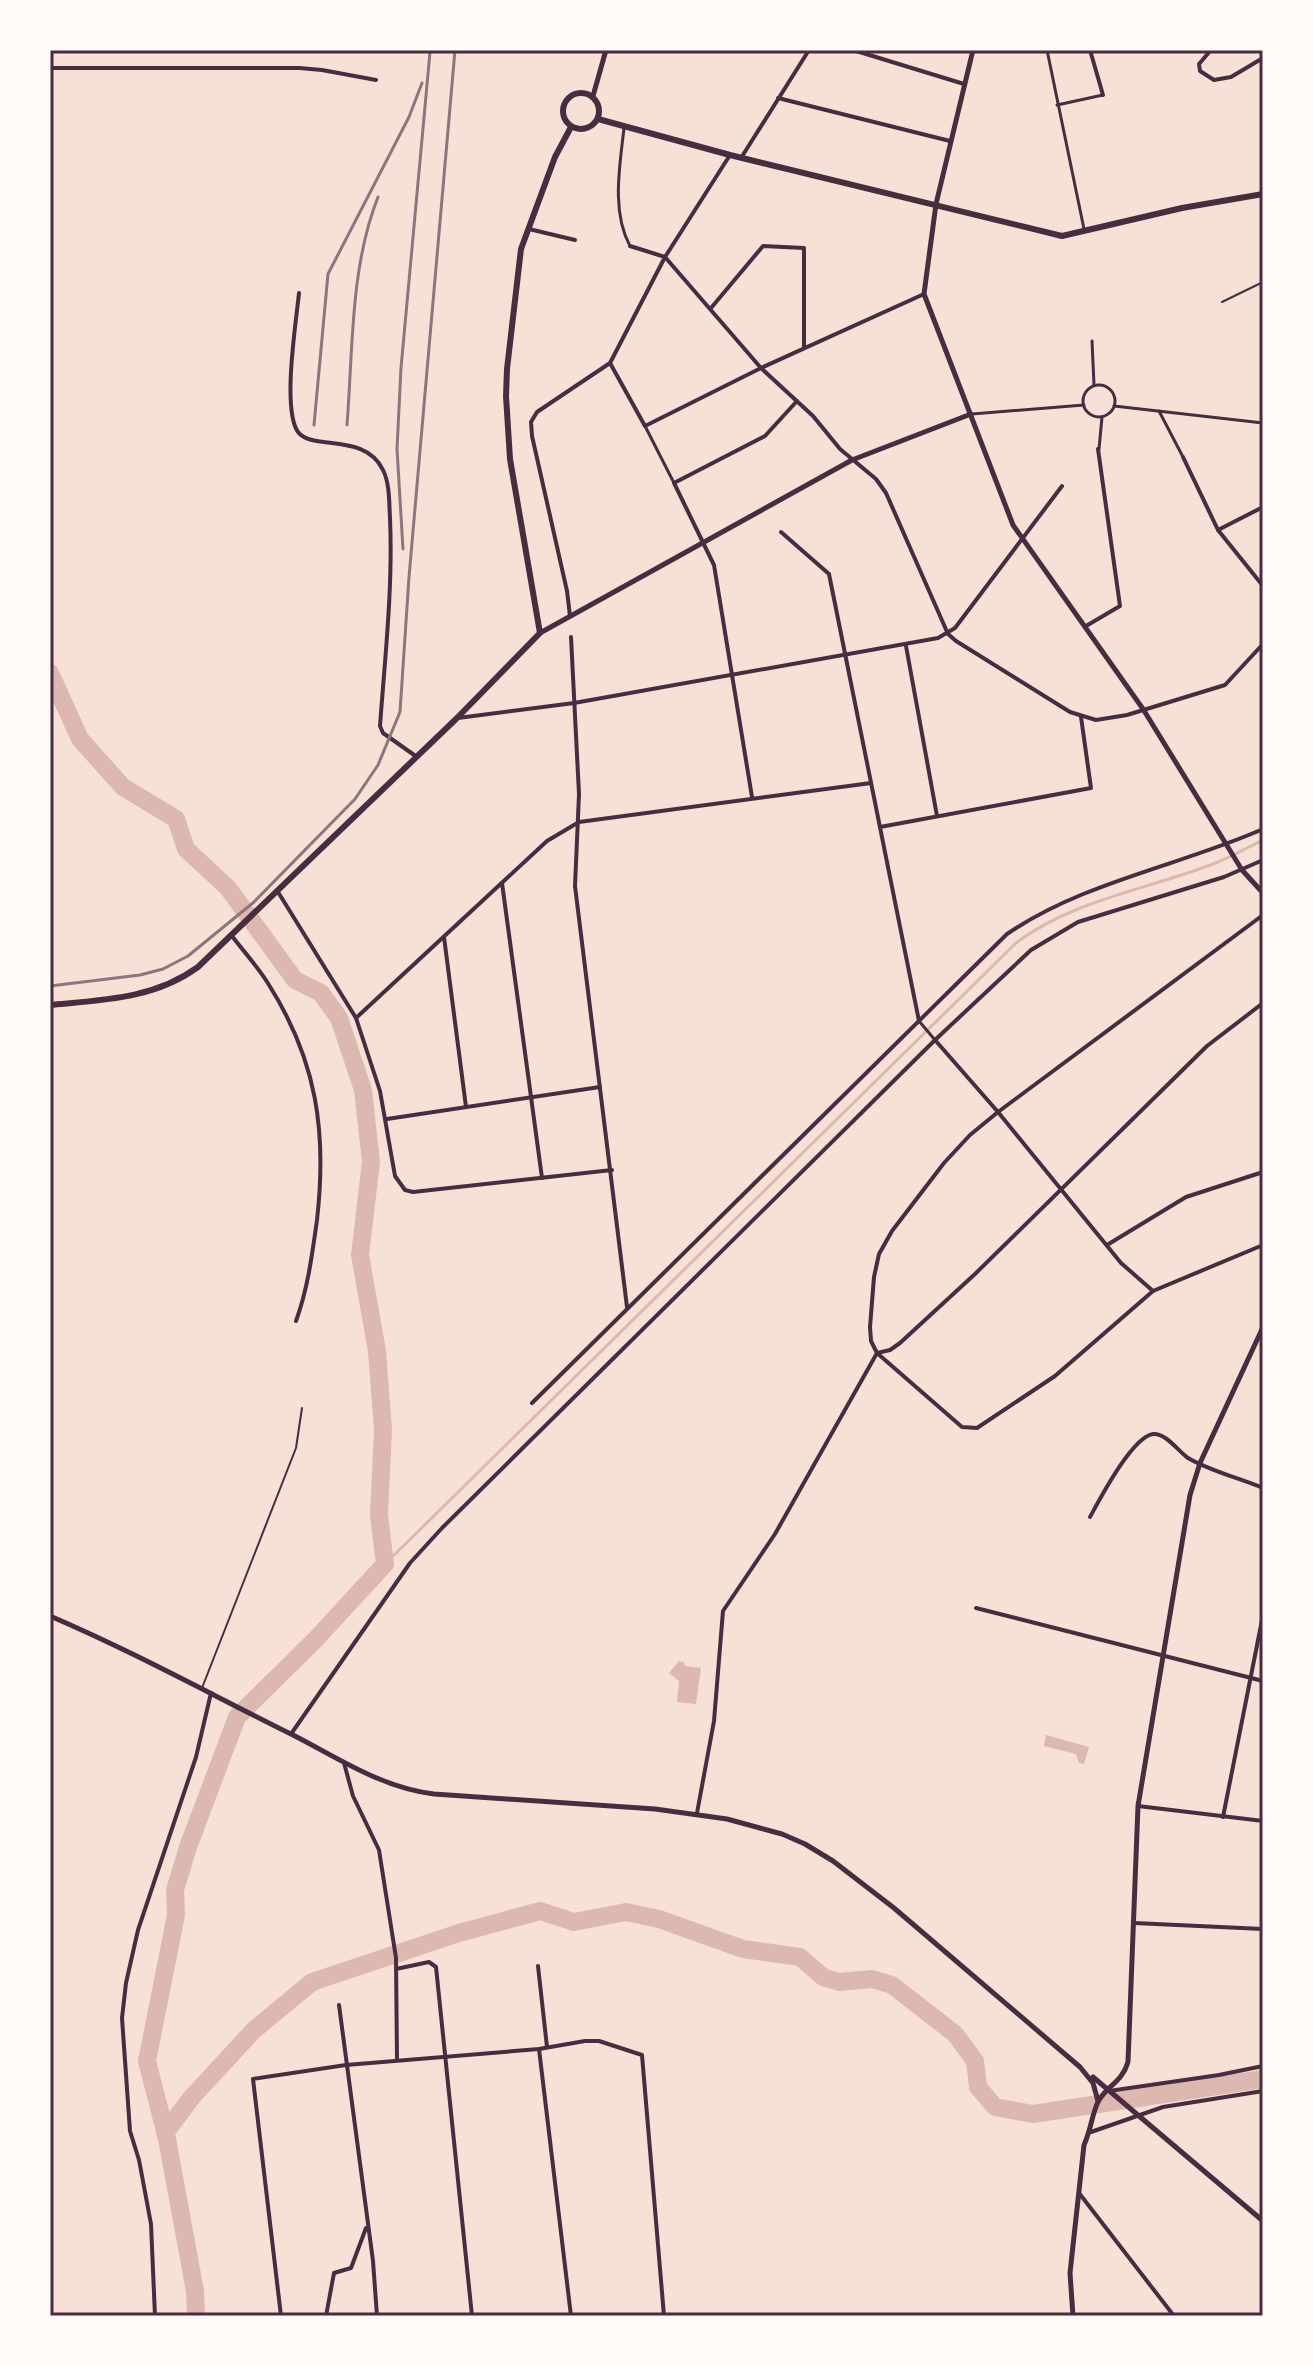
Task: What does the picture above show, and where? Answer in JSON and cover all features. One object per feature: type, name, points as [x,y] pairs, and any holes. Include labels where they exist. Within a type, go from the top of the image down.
[{"type":"main road","points":[[576,93],[593,96],[599,107],[598,119],[589,128],[571,127],[563,112],[564,104],[576,93]]},
{"type":"main road","points":[[598,119],[741,158],[1062,236],[1182,208],[1263,194]]},
{"type":"main road","points":[[50,1005],[111,1000],[160,989],[180,981],[264,906],[540,633],[510,459],[506,396],[511,322],[521,249],[555,157],[571,127]]},
{"type":"street","points":[[593,96],[606,50]]},
{"type":"street","points":[[741,158],[809,50]]},
{"type":"street","points":[[853,50],[964,84]]},
{"type":"street","points":[[973,50],[936,204],[924,294],[1002,500],[1023,540],[1143,709],[1242,870],[1263,893]]},
{"type":"street","points":[[1047,50],[1085,232]]},
{"type":"street","points":[[1057,105],[1103,95],[1090,50]]},
{"type":"street","points":[[1211,50],[1199,64],[1200,71],[1214,80],[1231,77],[1263,58]]},
{"type":"street","points":[[50,68],[299,68],[376,80]]},
{"type":"street","points":[[778,98],[950,141]]},
{"type":"street","points":[[624,128],[619,198],[625,237],[630,246],[665,257],[761,368],[852,460],[876,479],[886,493],[948,634],[1081,717],[1096,720],[1225,685],[1263,644]]},
{"type":"street","points":[[570,616],[531,422],[537,412],[610,363],[665,257],[730,155]]},
{"type":"street","points":[[526,229],[575,240]]},
{"type":"street","points":[[711,308],[763,246],[804,248],[804,347]]},
{"type":"street","points":[[299,293],[291,387],[291,408],[296,429],[301,436],[310,439],[365,451],[380,464],[387,481],[391,557],[380,726],[383,733],[417,757]]},
{"type":"street","points":[[645,426],[804,347],[924,294]]},
{"type":"street","points":[[1092,341],[1094,386]]},
{"type":"street","points":[[610,363],[714,565],[752,797]]},
{"type":"street","points":[[1094,386],[1108,388],[1114,396],[1110,413],[1102,417],[1089,413],[1084,405],[1084,395],[1094,386]]},
{"type":"street","points":[[674,483],[765,436],[797,401]]},
{"type":"street","points":[[540,633],[852,460],[971,414],[1084,405]]},
{"type":"street","points":[[1114,406],[1263,423]]},
{"type":"street","points":[[1159,411],[1218,530],[1263,586]]},
{"type":"street","points":[[1086,626],[1120,606],[1098,449],[1102,417]]},
{"type":"street","points":[[456,719],[574,703],[906,646],[948,634],[1062,486]]},
{"type":"street","points":[[1218,530],[1263,507]]},
{"type":"street","points":[[781,532],[829,574],[919,1021],[998,1112],[1106,1246],[1153,1291]]},
{"type":"street","points":[[571,637],[579,822],[575,847],[575,886],[627,1307]]},
{"type":"street","points":[[906,646],[937,816]]},
{"type":"street","points":[[880,827],[1091,788],[1081,717]]},
{"type":"street","points":[[356,1018],[547,841],[579,822],[871,783]]},
{"type":"street","points":[[532,1403],[1007,934],[1036,914],[1263,829]]},
{"type":"street","points":[[291,1734],[410,1563],[935,1040],[1031,950],[1056,934],[1103,913],[1204,884],[1263,860]]},
{"type":"street","points":[[502,883],[542,1178]]},
{"type":"street","points":[[278,892],[356,1018],[387,1119],[395,1176],[405,1190],[413,1192],[612,1170]]},
{"type":"street","points":[[1263,915],[998,1112],[957,1147],[892,1231],[879,1254],[874,1277],[871,1341],[877,1353],[962,1427],[977,1428],[1055,1376],[1153,1291],[1263,1245]]},
{"type":"street","points":[[232,936],[268,982],[285,1012],[317,1099],[321,1139],[318,1209],[307,1291],[296,1321]]},
{"type":"street","points":[[444,937],[466,1107]]},
{"type":"street","points":[[697,1813],[714,1721],[723,1611],[775,1534],[877,1353],[890,1350],[900,1343],[975,1274],[1207,1046],[1263,1003]]},
{"type":"street","points":[[387,1119],[600,1087]]},
{"type":"street","points":[[1106,1246],[1186,1197],[1263,1172]]},
{"type":"street","points":[[1098,2101],[1120,2080],[1128,2062],[1138,1806],[1190,1495],[1200,1463],[1263,1327]]},
{"type":"street","points":[[1090,1517],[1121,1464],[1151,1434],[1163,1436],[1190,1459],[1263,1488]]},
{"type":"street","points":[[976,1608],[1263,1681]]},
{"type":"street","points":[[1223,1817],[1263,1615]]},
{"type":"street","points":[[50,1616],[163,1667],[390,1784],[420,1793],[697,1813],[770,1830],[805,1844],[833,1861],[894,1908],[1263,2221]]},
{"type":"street","points":[[155,2316],[151,2224],[130,2131],[122,2018],[138,1930],[196,1757],[213,1694]]},
{"type":"street","points":[[344,1761],[353,1796],[379,1850],[396,1958],[397,2060]]},
{"type":"street","points":[[1138,1806],[1263,1821]]},
{"type":"street","points":[[1133,1923],[1263,1929]]},
{"type":"street","points":[[396,1969],[429,1962],[433,1963],[437,1972],[472,2316]]},
{"type":"street","points":[[538,1966],[547,2047]]},
{"type":"street","points":[[339,2005],[377,2316]]},
{"type":"street","points":[[281,2316],[253,2079],[346,2065],[599,2041],[642,2055],[664,2316]]},
{"type":"street","points":[[539,2049],[571,2316]]},
{"type":"street","points":[[1109,2091],[1263,2066]]},
{"type":"street","points":[[1073,2316],[1070,2273],[1078,2191],[1084,2145],[1091,2132],[1098,2101],[1089,2074]]},
{"type":"street","points":[[1091,2132],[1163,2107],[1263,2091]]},
{"type":"street","points":[[1078,2191],[1174,2316]]},
{"type":"street","points":[[326,2316],[334,2273],[351,2268],[367,2226]]},
{"type":"lane","points":[[1222,302],[1263,282]]},
{"type":"lane","points":[[202,1689],[296,1448],[302,1408]]},
{"type":"shaded area","points":[[679,1661],[684,1662],[685,1666],[701,1668],[696,1704],[677,1702],[679,1681],[669,1673]]},
{"type":"shaded area","points":[[1046,1735],[1089,1747],[1084,1764],[1079,1763],[1076,1754],[1044,1746]]},
{"type":"waterway","points":[[50,673],[80,739],[123,787],[176,819],[186,849],[228,888],[295,980],[321,993],[339,1018],[363,1090],[371,1162],[360,1255],[377,1351],[383,1430],[379,1515],[385,1564],[315,1640],[237,1717],[175,1890],[176,1915],[147,2061],[167,2139],[195,2291],[196,2316]]},
{"type":"waterway","points":[[385,1564],[1016,943],[1039,928],[1088,905],[1218,862],[1263,840]]},
{"type":"waterway","points":[[165,2133],[192,2097],[254,2030],[312,1982],[459,1933],[540,1911],[574,1922],[626,1912],[659,1919],[743,1949],[800,1957],[823,1977],[839,1982],[872,1979],[892,1985],[955,2034],[975,2061],[978,2087],[995,2107],[1033,2114],[1263,2079]]},
{"type":"railway","points":[[50,986],[140,975],[163,969],[188,956],[254,902],[355,799],[378,765],[400,712],[455,50]]},
{"type":"railway","points":[[403,549],[397,449],[401,368],[430,52]]},
{"type":"railway","points":[[314,425],[328,274],[409,117],[422,83]]},
{"type":"railway","points":[[347,425],[357,280],[378,197]]}]
